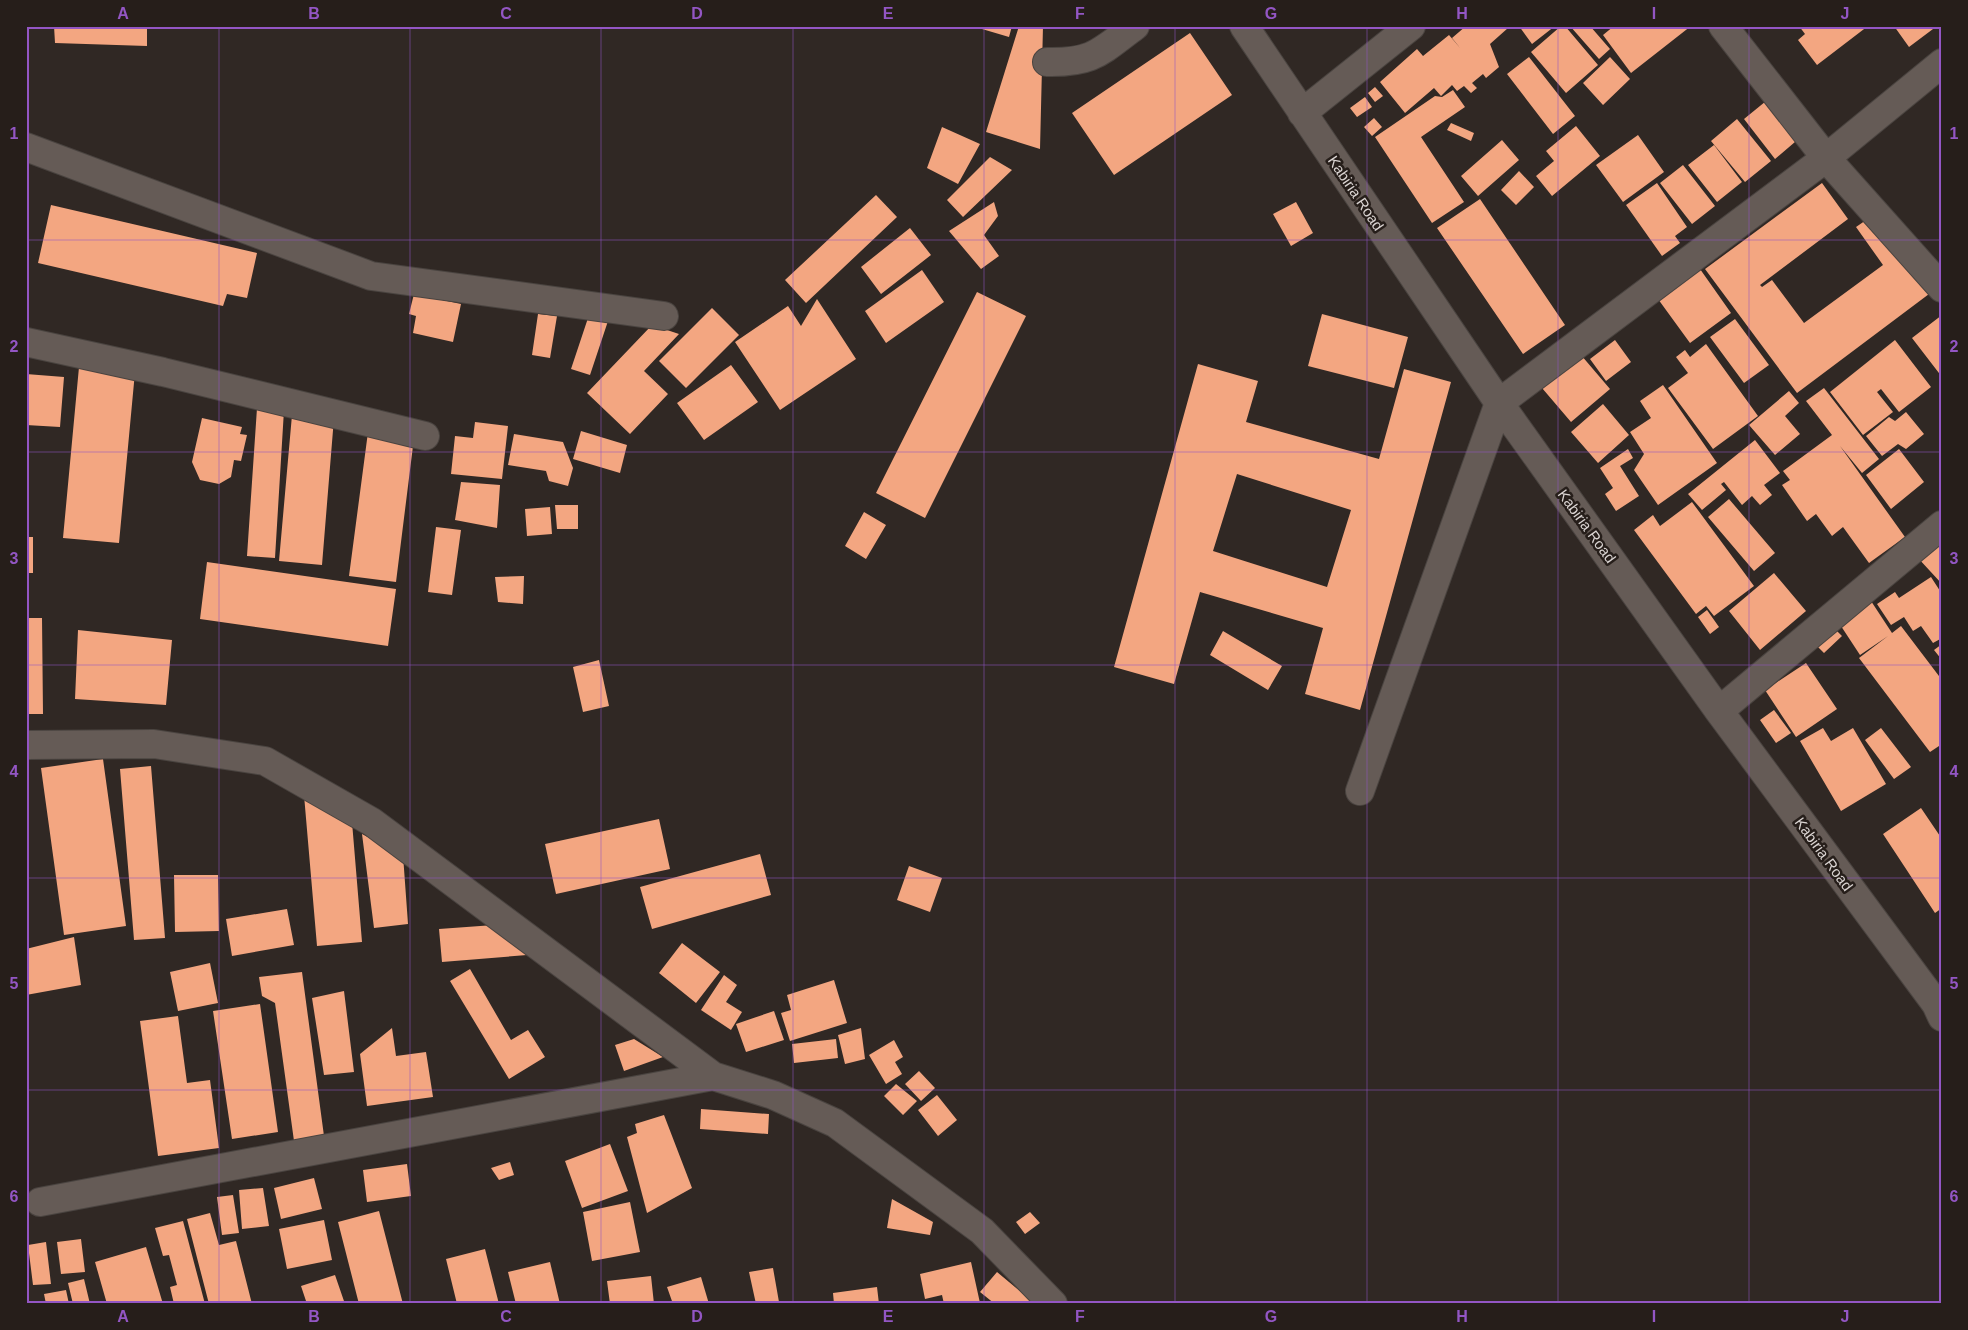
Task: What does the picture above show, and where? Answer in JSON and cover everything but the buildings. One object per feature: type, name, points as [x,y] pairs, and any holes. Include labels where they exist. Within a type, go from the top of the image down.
[{"type":"street","points":[[1047,62],[1072,62],[1093,57],[1135,26]]},
{"type":"street","name":"Kabiria Road","points":[[1244,26],[1499,403],[1718,711],[1940,1007]]},
{"type":"street","points":[[1302,114],[1411,26]]},
{"type":"street","points":[[1723,26],[1826,158],[1942,288]]},
{"type":"street","points":[[1360,791],[1499,403],[1826,158],[1942,63]]},
{"type":"street","points":[[26,147],[371,276],[664,316]]},
{"type":"street","points":[[26,342],[425,436]]},
{"type":"street","points":[[1718,711],[1942,525]]},
{"type":"street","points":[[26,745],[154,744],[265,761],[372,822],[713,1076],[772,1094],[835,1123],[982,1231],[1053,1304]]},
{"type":"street","points":[[40,1202],[713,1076]]}]
